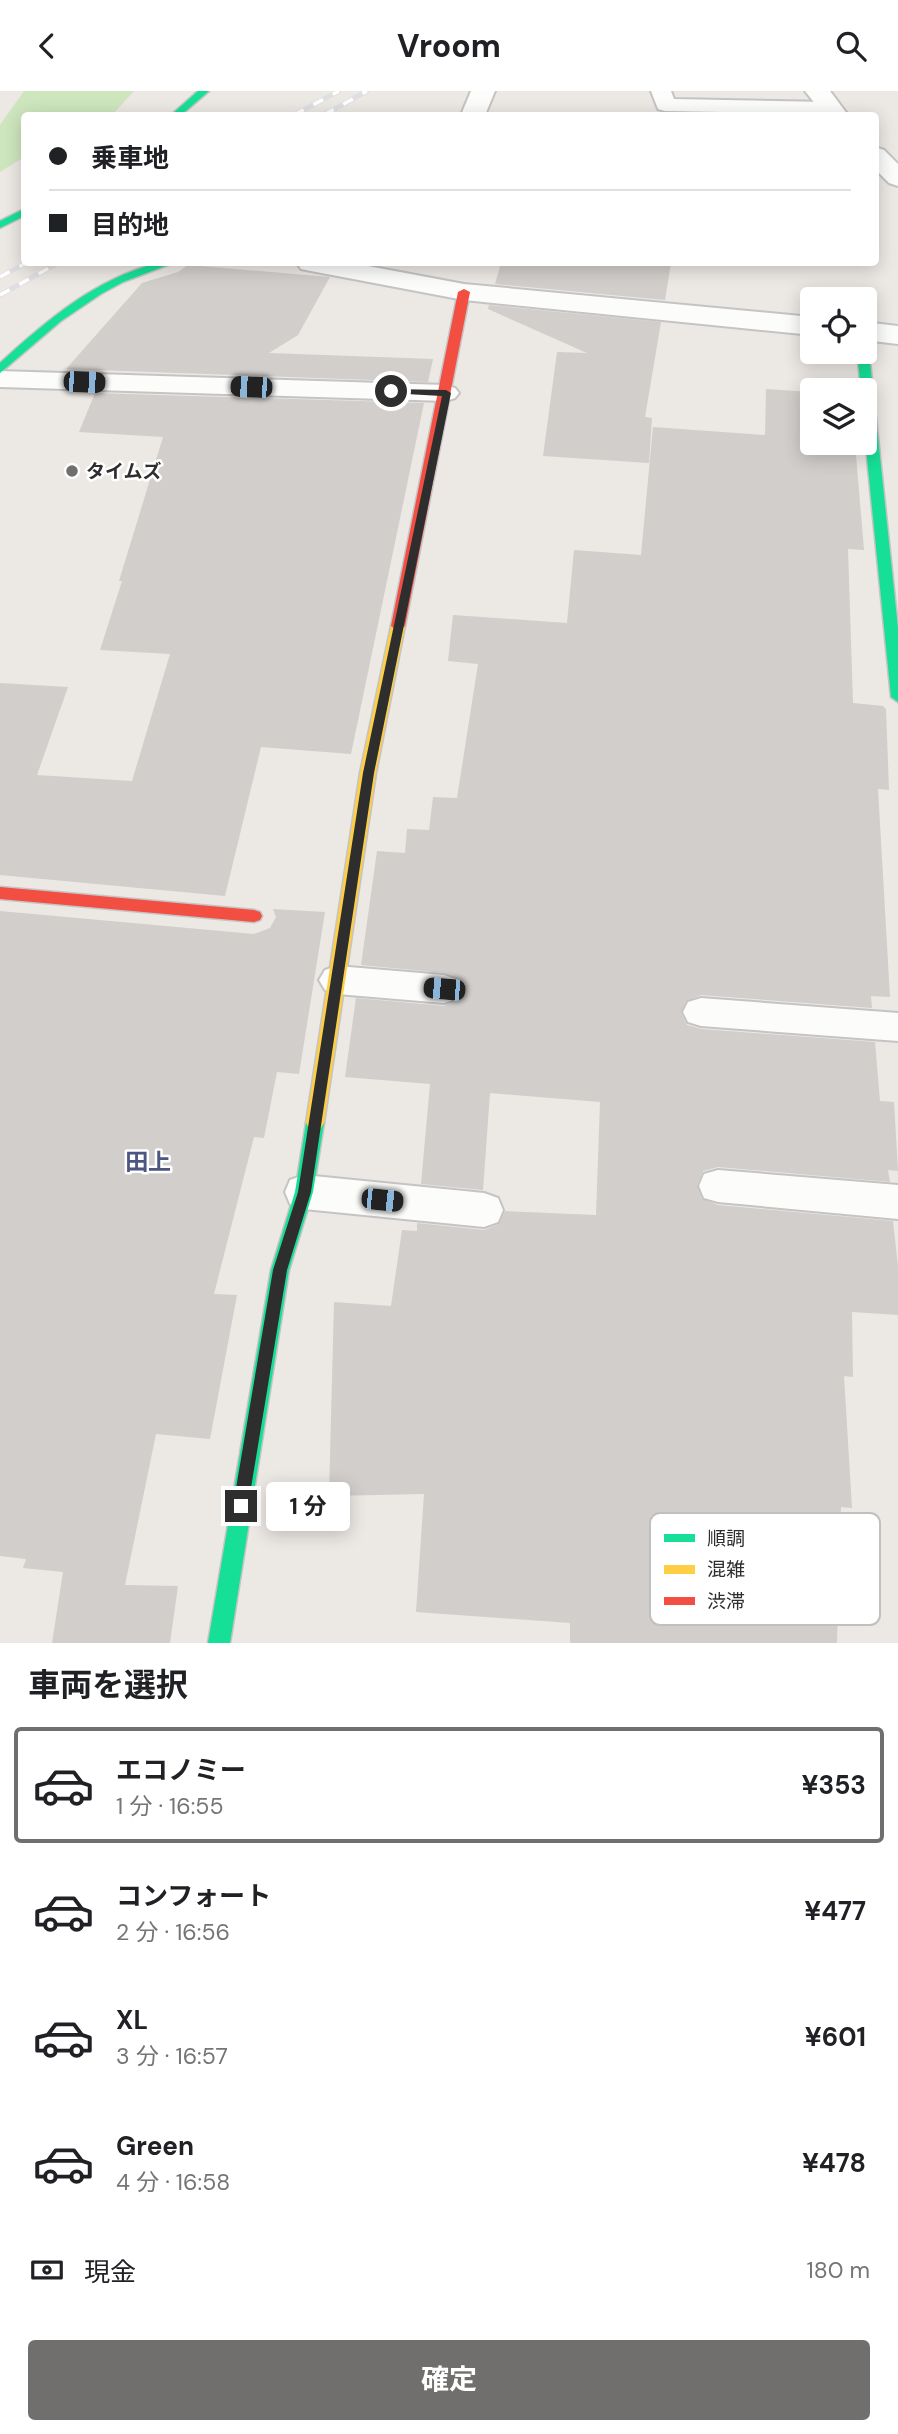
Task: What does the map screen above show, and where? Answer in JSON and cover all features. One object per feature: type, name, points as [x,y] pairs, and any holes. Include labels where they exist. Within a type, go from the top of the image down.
[{"type":"street","points":[[180,112],[204,91]]},
{"type":"street","points":[[474,112],[482,91]]},
{"type":"street","points":[[879,159],[898,177]]},
{"type":"street","points":[[0,225],[21,214]]},
{"type":"street","points":[[0,369],[54,320],[86,296],[117,277],[156,266]]},
{"type":"street","points":[[327,266],[464,292],[800,325]]},
{"type":"street","points":[[219,1643],[280,1270],[304,1192],[368,773],[446,393],[464,292]]},
{"type":"street","points":[[877,333],[898,335]]},
{"type":"street","points":[[864,364],[898,697]]},
{"type":"street","points":[[0,893],[254,916]]},
{"type":"lane","points":[[661,91],[665,105],[827,105]]},
{"type":"lane","points":[[0,379],[446,393]]},
{"type":"lane","points":[[337,980],[444,989]]},
{"type":"lane","points":[[701,1012],[898,1027]]},
{"type":"lane","points":[[718,1186],[898,1202]]},
{"type":"lane","points":[[304,1192],[484,1210]]},
{"type":"green space","points":[[24,91],[134,91],[115,112],[21,112],[21,159],[0,172],[0,125]]},
{"type":"building","points":[[187,266],[200,266],[330,277],[298,335],[269,353],[433,359],[428,382],[66,369],[142,283],[178,272]]},
{"type":"building","points":[[500,266],[671,266],[665,300],[495,284]]},
{"type":"building","points":[[489,305],[661,322],[645,417],[652,418],[649,463],[543,456],[557,352],[587,353],[488,309]]},
{"type":"building","points":[[766,389],[800,391],[800,455],[856,455],[864,550],[848,549],[853,703],[883,706],[886,709],[889,790],[878,789],[890,997],[871,996],[872,1008],[701,995],[686,1001],[681,1013],[687,1025],[701,1029],[875,1042],[880,1101],[894,1102],[898,1171],[888,1170],[890,1182],[718,1167],[703,1171],[697,1185],[702,1199],[718,1205],[893,1221],[898,1267],[898,1315],[852,1312],[853,1377],[844,1376],[852,1508],[841,1507],[841,1513],[650,1513],[650,1625],[838,1625],[837,1643],[570,1643],[570,1623],[416,1612],[424,1494],[329,1496],[334,1302],[391,1306],[402,1230],[417,1231],[417,1223],[484,1230],[499,1224],[505,1211],[596,1215],[600,1102],[490,1093],[483,1190],[421,1184],[430,1084],[345,1077],[356,998],[444,1006],[458,1000],[464,988],[457,977],[445,973],[361,965],[377,851],[405,853],[407,829],[429,830],[433,797],[457,798],[478,664],[448,661],[453,615],[567,623],[574,550],[641,555],[653,427],[765,435]]},
{"type":"building","points":[[95,393],[424,403],[351,754],[261,747],[225,896],[0,875],[0,683],[68,687],[37,775],[132,781],[170,654],[100,650],[163,437],[79,432]]},
{"type":"building","points":[[273,909],[325,912],[299,1074],[277,1072],[264,1138],[254,1137],[214,1294],[237,1295],[210,1439],[156,1434],[125,1585],[178,1586],[170,1643],[52,1643],[63,1572],[23,1568],[26,1559],[0,1556],[0,911],[254,934],[270,928],[276,917]]},
{"type":"railway","points":[[300,112],[339,91]]},
{"type":"railway","points":[[329,112],[367,91]]},
{"type":"railway","points":[[0,277],[21,266]]},
{"type":"railway","points":[[0,295],[53,266]]},
{"type":"traffic: fast","points":[[180,112],[204,91]]},
{"type":"traffic: fast","points":[[0,225],[21,214]]},
{"type":"traffic: fast","points":[[0,369],[77,304],[119,280],[156,266]]},
{"type":"traffic: fast","points":[[864,364],[898,697]]},
{"type":"traffic: fast","points":[[219,1643],[280,1270],[304,1192],[315,1123]]},
{"type":"traffic: slow","points":[[315,1123],[368,773],[398,626]]},
{"type":"traffic: jam","points":[[398,626],[464,292]]},
{"type":"traffic: jam","points":[[0,893],[254,916]]},
{"type":"place","name":"タイムズ","points":[[72,471]]},
{"type":"district","name":"田上","points":[[148,1162]]},
{"type":"route","points":[[241,1506],[280,1270],[304,1192],[368,773],[446,393],[391,391]]}]
